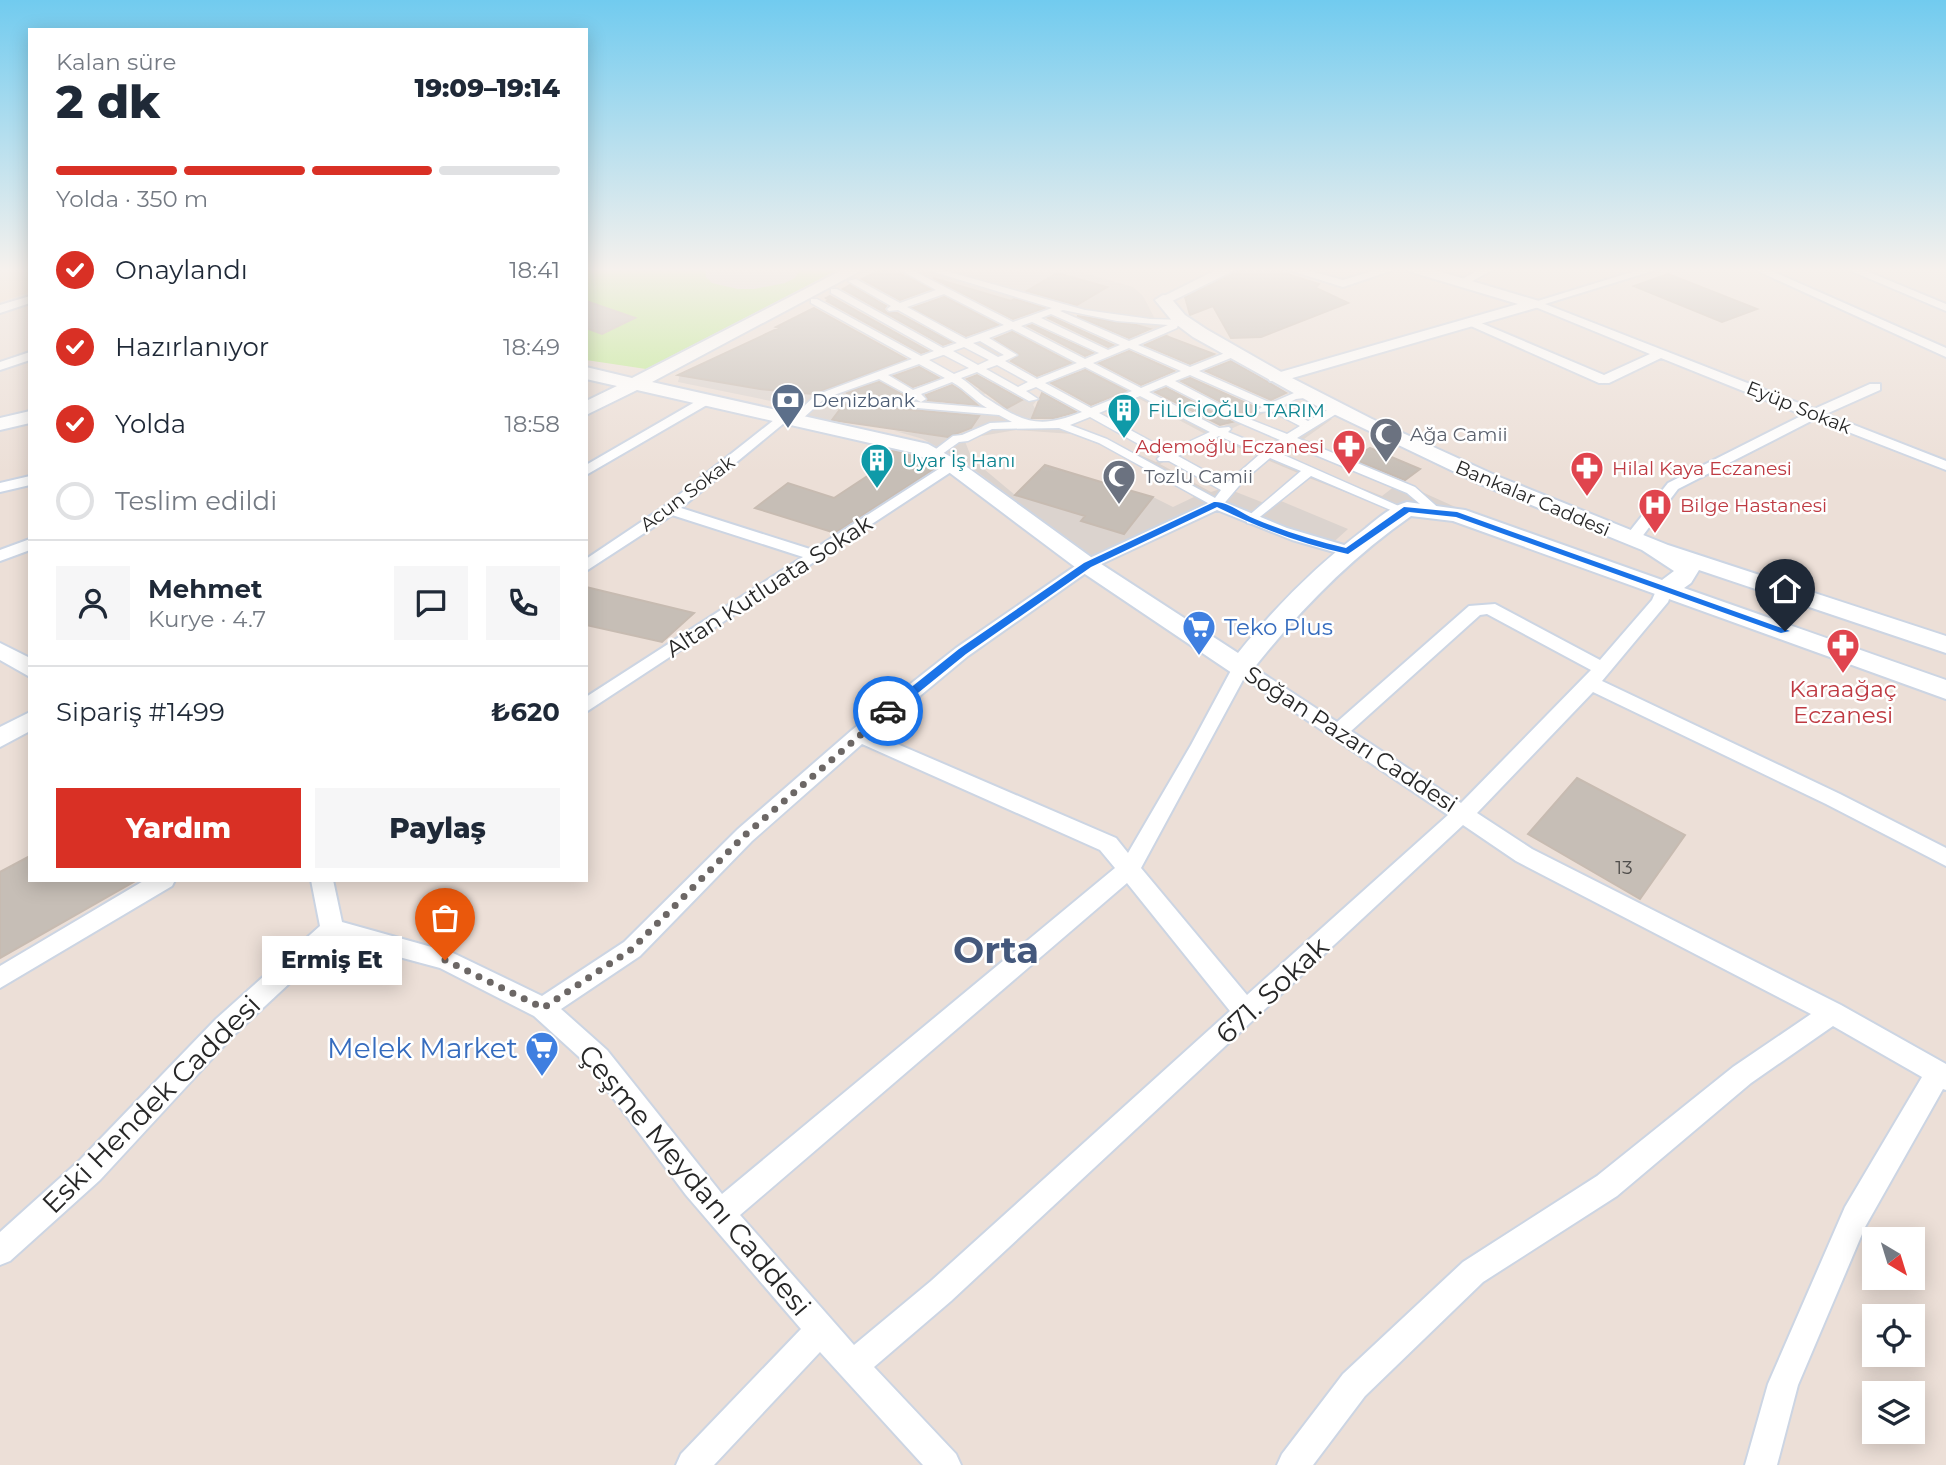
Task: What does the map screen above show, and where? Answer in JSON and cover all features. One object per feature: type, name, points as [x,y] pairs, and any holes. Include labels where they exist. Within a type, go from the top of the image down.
[{"type":"main road","points":[[588,408],[731,336]]},
{"type":"main road","name":"Bankalar Caddesi","points":[[1207,336],[1276,378],[1337,410],[1479,477],[1628,538],[1662,549]]},
{"type":"main road","name":"Soğan Pazarı Caddesi","points":[[588,373],[921,448],[953,466],[1087,565],[1241,667]]},
{"type":"main road","points":[[0,424],[28,417]]},
{"type":"main road","points":[[1241,667],[1307,589],[1396,508],[1457,515],[1946,690]]},
{"type":"main road","points":[[1662,549],[1687,570],[1683,578],[1665,588]]},
{"type":"main road","points":[[1662,549],[1946,645]]},
{"type":"street","points":[[878,336],[953,378],[977,394],[980,399],[1018,406]]},
{"type":"street","points":[[916,336],[1017,391]]},
{"type":"street","points":[[951,336],[1171,455],[1251,520],[1318,544],[1348,551]]},
{"type":"street","points":[[790,417],[820,397],[986,336]]},
{"type":"street","points":[[1030,336],[1219,432],[1396,508]]},
{"type":"street","points":[[1070,336],[1107,354]]},
{"type":"street","points":[[1108,336],[1272,407],[1309,426]]},
{"type":"street","points":[[1017,391],[1148,336]]},
{"type":"street","points":[[1276,378],[1423,336]]},
{"type":"street","points":[[1501,336],[1604,380],[1663,353]]},
{"type":"street","name":"Eyüp Sokak","points":[[1619,336],[1946,466]]},
{"type":"street","points":[[1909,336],[1946,353]]},
{"type":"street","points":[[912,394],[1012,355],[982,338]]},
{"type":"street","points":[[1060,425],[1234,353]]},
{"type":"street","points":[[0,366],[28,357]]},
{"type":"street","points":[[880,375],[941,407],[1002,384]]},
{"type":"street","points":[[1167,381],[1244,420],[1411,490],[1437,512]]},
{"type":"street","points":[[1628,538],[1673,485],[1875,387]]},
{"type":"street","points":[[1017,391],[1018,406],[1025,425]]},
{"type":"street","points":[[1153,466],[1294,396],[1308,394]]},
{"type":"street","points":[[820,397],[941,407],[1018,406]]},
{"type":"street","points":[[588,470],[707,399]]},
{"type":"street","points":[[934,455],[957,438],[964,439],[990,426],[1018,406]]},
{"type":"street","points":[[543,1008],[632,949],[745,835],[859,735],[962,652],[1087,565],[1222,496],[1290,438],[1337,410]]},
{"type":"street","name":"Acun Sokak","points":[[588,565],[670,509],[790,417]]},
{"type":"street","points":[[990,426],[1060,425],[1103,441],[1222,496]]},
{"type":"street","name":"Altan Kutluata Sokak","points":[[588,705],[953,466]]},
{"type":"street","points":[[1251,520],[1308,472]]},
{"type":"street","points":[[0,488],[28,481]]},
{"type":"street","points":[[670,509],[816,556]]},
{"type":"street","points":[[0,556],[28,545]]},
{"type":"street","name":"671. Sokak","points":[[852,1366],[941,1291],[1464,813],[1596,676],[1660,602],[1665,588]]},
{"type":"street","points":[[1339,732],[1475,610],[1489,608],[1596,676],[1946,858]]},
{"type":"street","points":[[0,650],[28,668]]},
{"type":"street","points":[[721,1213],[1130,868],[1200,746],[1241,667]]},
{"type":"street","name":"Soğan Pazarı Caddesi","points":[[1241,667],[1524,855],[1832,1013],[1942,1076]]},
{"type":"street","points":[[0,738],[28,721]]},
{"type":"street","points":[[859,735],[1108,844],[1247,1013]]},
{"type":"street","points":[[0,978],[161,882]]},
{"type":"street","points":[[322,882],[332,929]]},
{"type":"street","name":"Çeşme Meydanı Caddesi","points":[[332,929],[445,960],[543,1008],[598,1058],[721,1213],[852,1366],[944,1465]]},
{"type":"street","name":"Eski Hendek Caddesi","points":[[0,1251],[90,1170],[225,1027],[332,929]]},
{"type":"street","points":[[1293,1465],[1353,1385],[1473,1272],[1607,1186],[1742,1075],[1832,1013]]},
{"type":"street","points":[[1761,1465],[1783,1384],[1855,1217],[1942,1076]]},
{"type":"street","points":[[692,1465],[821,1330]]},
{"type":"green space","points":[[588,336],[709,336],[646,369],[588,360]]},
{"type":"shaded area","points":[[872,336],[884,336],[921,357],[957,343],[945,336],[958,336],[965,340],[975,336],[992,336],[988,338],[1018,355],[1002,361],[1034,379],[1070,365],[1016,336],[1037,336],[1082,359],[1098,352],[1065,336],[1076,336],[1104,349],[1117,344],[1100,336],[1112,336],[1123,341],[1136,336],[1169,336],[1159,343],[1149,338],[1091,363],[1140,389],[1205,361],[1196,357],[1206,351],[1225,360],[1199,372],[1268,404],[1289,395],[1293,398],[1251,420],[1287,435],[1316,412],[1332,419],[1304,439],[1462,510],[1381,506],[1309,478],[1281,501],[1348,529],[1328,547],[1217,504],[1096,561],[964,462],[923,439],[895,431],[952,437],[971,429],[977,418],[846,402],[829,423],[792,415],[800,407],[678,382],[680,374],[760,389],[817,395],[915,360]],"holes":[[[966,347],[1028,382],[1015,387],[952,352]],[[945,355],[995,383],[977,390],[930,361]],[[922,364],[947,378],[918,390],[891,376]],[[1079,368],[1126,394],[1091,408],[1042,383]],[[1189,374],[1262,407],[1243,417],[1172,381]],[[952,381],[972,393],[946,405],[924,393]],[[1166,384],[1236,420],[1220,428],[1148,392]],[[1039,385],[1084,411],[1068,418],[1036,424],[1032,419],[1036,401],[1044,401],[1024,391]],[[1001,386],[1025,399],[1007,408],[983,395]],[[1134,396],[1207,435],[1172,452],[1098,411]],[[1091,414],[1166,456],[1156,462],[1070,424]],[[1244,423],[1282,440],[1268,450],[1226,431]],[[1016,430],[1072,434],[1119,452],[1194,497],[1173,507],[1153,497],[1123,534],[1081,521],[1085,516],[1015,495],[972,459],[964,439]],[[1214,437],[1260,458],[1225,483],[1176,456]],[[1290,442],[1395,486],[1382,496],[1275,454]],[[1172,458],[1220,489],[1211,492],[1160,464]],[[1267,460],[1298,473],[1264,503],[1231,490]]]},
{"type":"building","points":[[761,336],[865,336],[906,359],[813,394],[760,389],[678,375]]},
{"type":"building","points":[[891,336],[902,336],[928,351],[921,353]]},
{"type":"building","points":[[928,336],[941,336],[951,342],[943,345]]},
{"type":"building","points":[[1020,336],[1071,363],[1037,376],[1011,361],[1019,354],[995,339]]},
{"type":"building","points":[[1048,336],[1057,336],[1093,353],[1085,356]]},
{"type":"building","points":[[1086,336],[1094,336],[1113,345],[1108,347]]},
{"type":"building","points":[[1167,336],[1214,354],[1190,364],[1145,345]]},
{"type":"building","points":[[1230,336],[1263,336],[1261,337]]},
{"type":"building","points":[[1129,351],[1174,371],[1141,385],[1099,363]]},
{"type":"building","points":[[1231,361],[1286,393],[1271,400],[1206,371]]},
{"type":"building","points":[[919,367],[939,378],[913,387],[894,376]]},
{"type":"building","points":[[1085,370],[1126,391],[1091,405],[1051,383]]},
{"type":"building","points":[[977,375],[1022,400],[1007,408],[967,379]]},
{"type":"building","points":[[1190,378],[1257,408],[1245,415],[1181,381]]},
{"type":"building","points":[[879,382],[910,399],[846,393]]},
{"type":"building","points":[[952,385],[977,405],[928,400],[926,395]]},
{"type":"building","points":[[1166,388],[1232,422],[1220,425],[1155,392]]},
{"type":"building","points":[[1042,393],[1076,412],[1054,418],[1032,418]]},
{"type":"building","points":[[844,404],[979,416],[971,428],[948,437],[832,420]]},
{"type":"building","name":"Ağa Camii","points":[[1370,448],[1420,469],[1405,480],[1353,459]]},
{"type":"building","name":"Uyar İş Hanı","points":[[890,450],[908,454],[934,469],[835,533],[755,508],[788,483],[834,498],[881,467]]},
{"type":"building","points":[[1045,465],[1153,497],[1124,534],[1081,521],[1085,516],[1015,495]]},
{"type":"building","points":[[588,587],[694,613],[662,642],[588,625]]},
{"type":"building","points":[[1577,778],[1685,835],[1640,899],[1528,834]]},
{"type":"building","points":[[28,857],[28,882],[133,882],[0,958],[0,872]]},
{"type":"way so far","points":[[445,960],[543,1008],[632,949],[745,835],[888,711]]},
{"type":"place","name":"Denizbank","points":[[788,430]]},
{"type":"place","name":"FİLİCİOĞLU TARIM","points":[[1124,440]]},
{"type":"place","name":"Ağa Camii","points":[[1386,464]]},
{"type":"place","name":"Ademoğlu Eczanesi","points":[[1349,476]]},
{"type":"place","name":"Uyar İş Hanı","points":[[877,490]]},
{"type":"place","name":"Hilal Kaya Eczanesi","points":[[1587,498]]},
{"type":"place","name":"Tozlu Camii","points":[[1119,506]]},
{"type":"place","name":"Bilge Hastanesi","points":[[1655,535]]},
{"type":"place","name":"Teko Plus","points":[[1199,657]]},
{"type":"place","name":"Karaağaç Eczanesi","points":[[1843,675]]},
{"type":"place","name":"Ermiş Et","points":[[445,960]]},
{"type":"place","name":"Melek Market","points":[[542,1078]]},
{"type":"district","name":"Orta","points":[[996,950]]},
{"type":"route","points":[[888,711],[962,652],[1078,574],[1087,565],[1217,503],[1251,520],[1318,544],[1348,551],[1407,509],[1457,515],[1785,631]]}]
